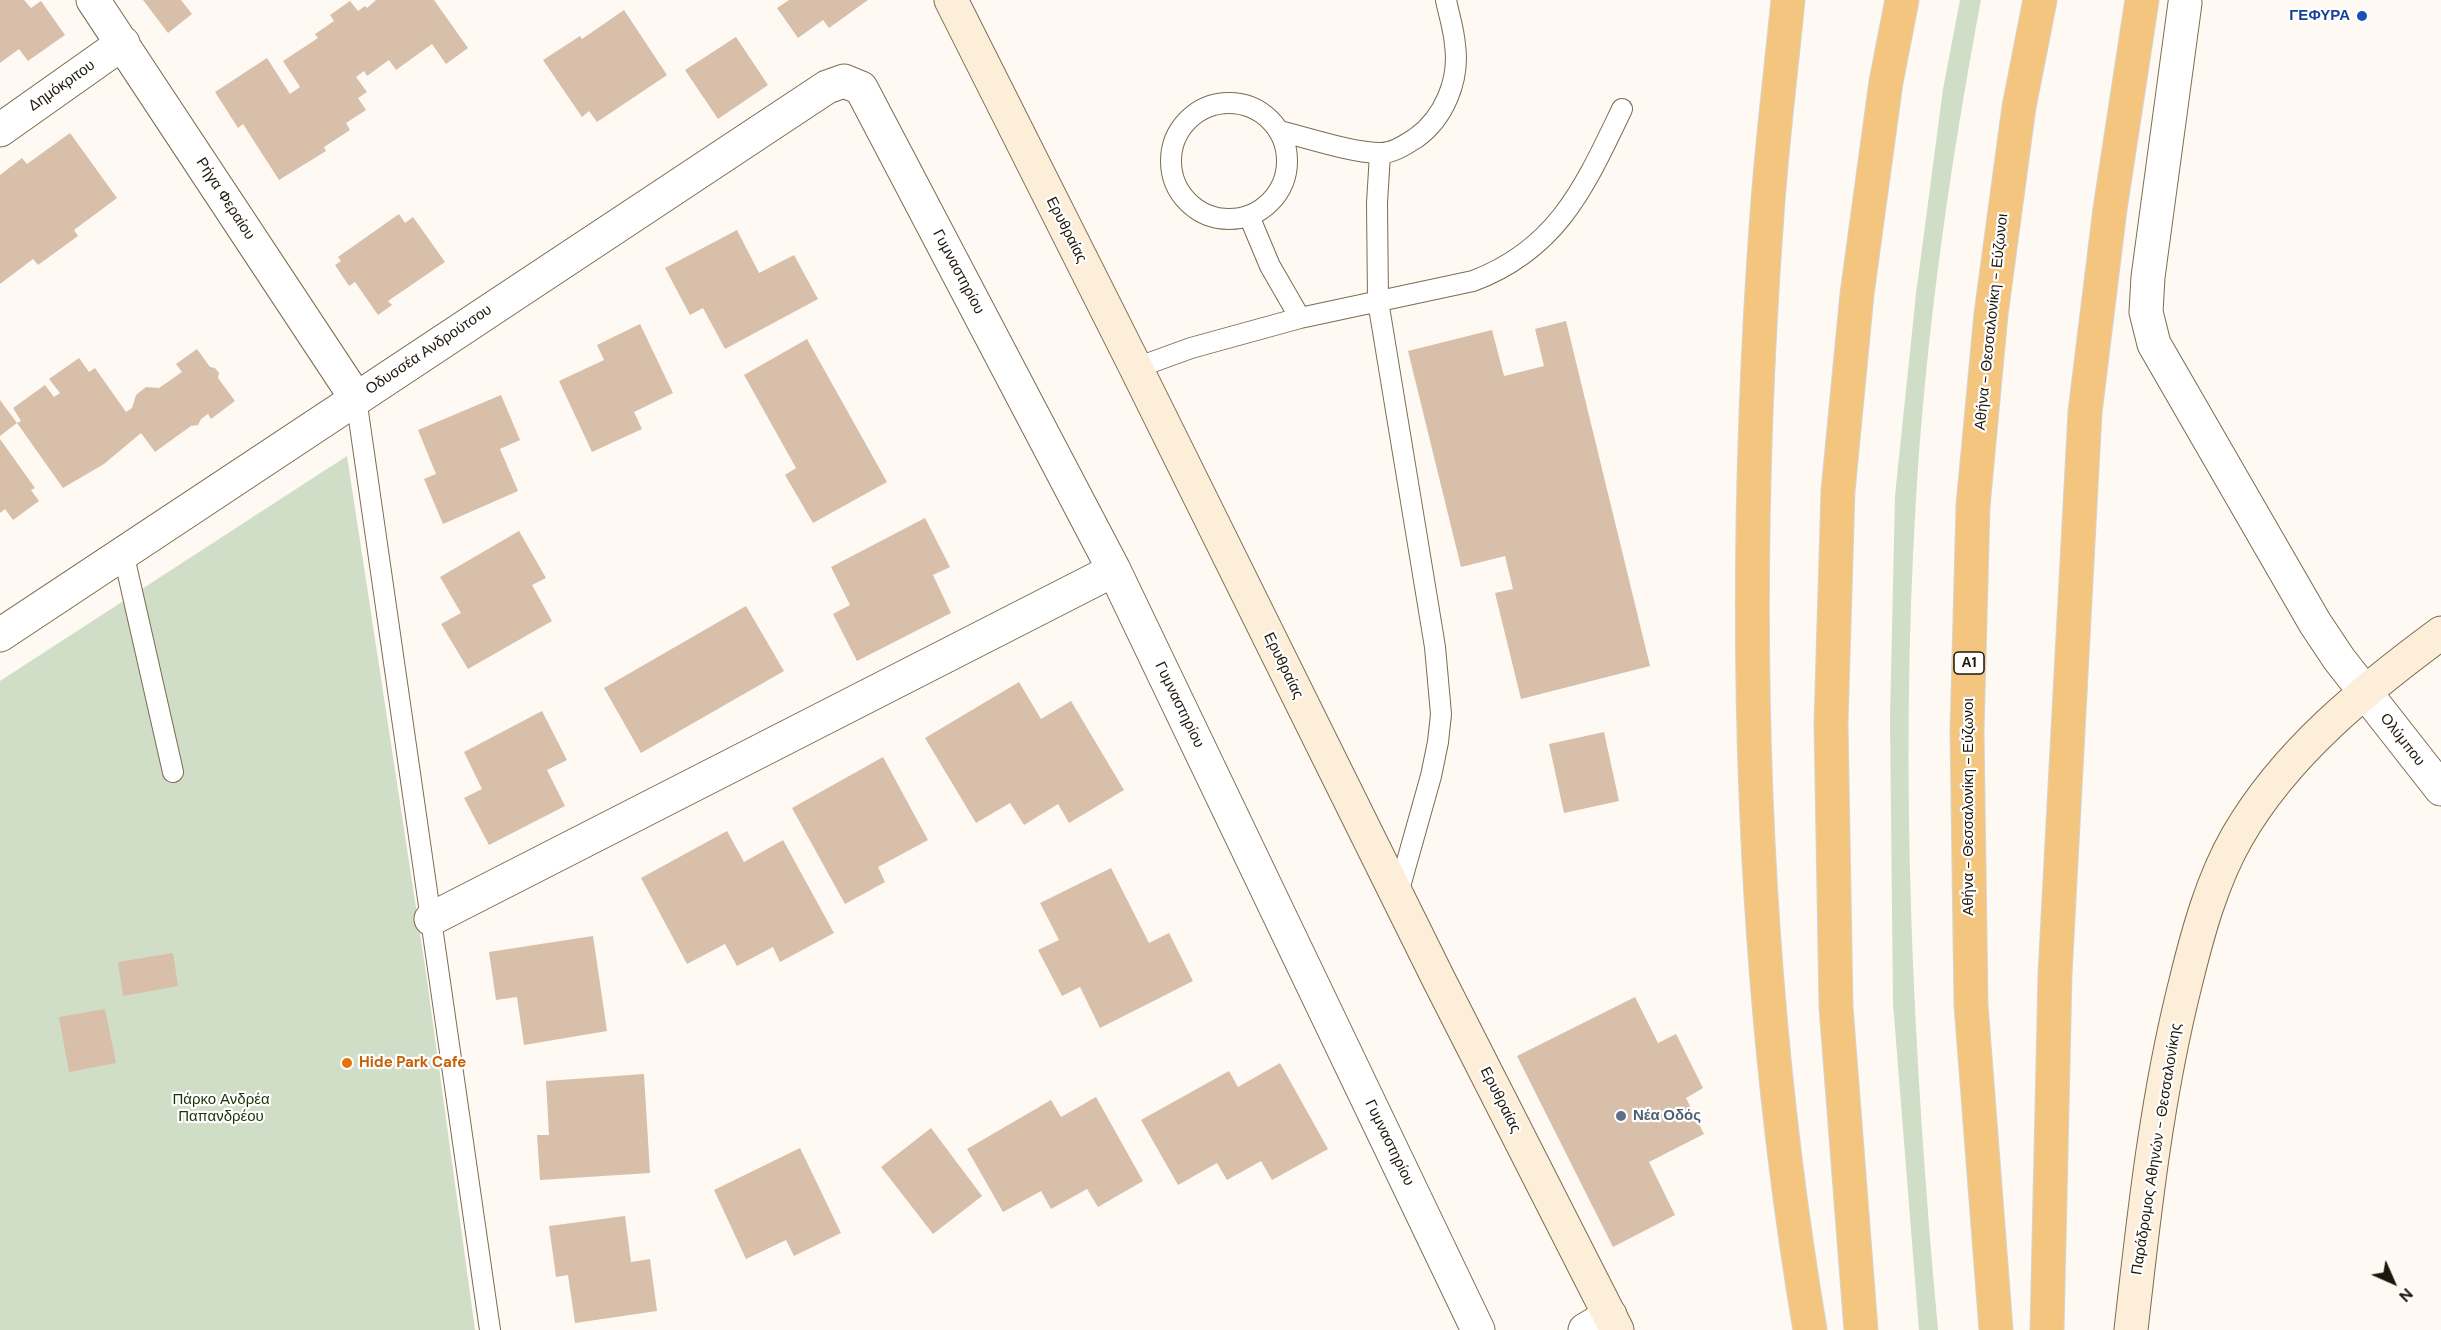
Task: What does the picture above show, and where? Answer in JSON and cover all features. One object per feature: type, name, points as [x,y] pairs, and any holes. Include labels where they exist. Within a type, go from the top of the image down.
[{"type":"highway","points":[[1788,0],[1767,212],[1756,410],[1753,586],[1755,749],[1759,881],[1771,1047],[1783,1149],[1810,1330]]},
{"type":"highway","points":[[1861,1330],[1836,1007],[1831,723],[1838,491],[1857,294],[1886,82],[1902,0]]},
{"type":"highway","name":"Αθήνα - Θεσσαλονίκη - Εύζωνοι","points":[[1996,1330],[1971,1005],[1967,731],[1972,517],[1991,314],[2019,107],[2040,0]]},
{"type":"highway","points":[[2047,1330],[2055,974],[2085,412],[2110,209],[2142,0]]},
{"type":"main road","name":"Ερυθραίας","points":[[951,0],[1136,368],[1397,897],[1604,1325]]},
{"type":"main road","name":"Παράδρομος Αθηνών - Θεσσαλονίκης","points":[[2131,1330],[2140,1244],[2174,1031],[2211,893],[2237,837],[2272,785],[2308,744],[2364,692],[2441,633]]},
{"type":"street","name":"Ρήγα Φεραίου","points":[[98,2],[356,398]]},
{"type":"street","name":"Ολύμπου","points":[[2185,3],[2148,278],[2146,312],[2154,344],[2315,623],[2364,692],[2441,789]]},
{"type":"street","name":"Δημόκριτου","points":[[0,130],[123,43]]},
{"type":"street","name":"Οδυσσέα Ανδρούτσου","points":[[0,635],[827,87],[844,81],[861,88]]},
{"type":"street","name":"Γυμναστηρίου","points":[[861,88],[1114,570],[1478,1330]]},
{"type":"street","points":[[431,919],[1114,570]]},
{"type":"lane","points":[[1279,131],[1380,154],[1403,147],[1423,134],[1438,118],[1449,94],[1454,71],[1456,46],[1446,0]]},
{"type":"lane","points":[[1224,103],[1238,104],[1253,108],[1264,115],[1279,131],[1287,154],[1285,179],[1268,205],[1249,216],[1233,220],[1220,219],[1196,210],[1177,188],[1171,165],[1175,141],[1181,129],[1197,112],[1224,103]]},
{"type":"lane","points":[[1136,368],[1191,348],[1300,318],[1473,280],[1515,261],[1561,220],[1590,175],[1622,109]]},
{"type":"lane","points":[[1380,154],[1377,203],[1378,301],[1435,647],[1441,714],[1431,776],[1397,897]]},
{"type":"lane","points":[[1249,216],[1267,261],[1300,318]]},
{"type":"lane","points":[[356,398],[490,1330]]},
{"type":"lane","points":[[123,552],[173,772]]},
{"type":"green space","points":[[1960,0],[1981,0],[1949,186],[1933,311],[1920,436],[1911,603],[1909,811],[1911,915],[1922,1123],[1938,1330],[1919,1330],[1893,1003],[1890,719],[1895,496],[1916,294],[1943,89]]},
{"type":"green space","name":"Πάρκο Ανδρέα Παπανδρέου","points":[[347,456],[426,973],[475,1330],[0,1330],[0,681]]},
{"type":"building","points":[[0,0],[24,0],[31,8],[41,1],[65,35],[28,61],[19,49],[0,63]]},
{"type":"building","points":[[143,0],[181,0],[192,14],[168,33]]},
{"type":"building","points":[[376,0],[434,0],[468,48],[446,64],[432,44],[396,70],[389,60],[367,76],[364,71],[356,77],[367,92],[358,98],[366,110],[346,123],[350,130],[324,147],[326,151],[279,180],[243,124],[238,128],[215,92],[267,58],[290,94],[300,87],[283,61],[318,38],[315,34],[334,21],[330,15],[350,1],[358,11],[365,6],[367,8]]},
{"type":"building","points":[[789,0],[868,0],[829,28],[823,20],[798,38],[777,8]]},
{"type":"building","points":[[624,10],[667,75],[597,122],[589,111],[582,117],[543,60],[580,36],[582,39]]},
{"type":"building","points":[[736,37],[768,85],[718,119],[685,70]]},
{"type":"building","points":[[70,133],[117,198],[74,230],[78,236],[38,265],[33,259],[0,284],[0,175],[22,158],[27,164]]},
{"type":"building","points":[[399,214],[405,223],[413,217],[445,262],[388,301],[392,305],[378,315],[355,282],[349,286],[335,265],[341,261],[338,257]]},
{"type":"building","points":[[737,230],[759,273],[794,255],[818,299],[725,349],[703,308],[690,315],[665,268]]},
{"type":"building","points":[[1566,321],[1650,666],[1521,699],[1495,593],[1513,589],[1505,556],[1461,567],[1408,351],[1492,330],[1504,376],[1544,366],[1535,329]]},
{"type":"building","points":[[640,324],[673,393],[634,412],[642,429],[592,452],[559,381],[604,360],[597,345]]},
{"type":"building","points":[[807,339],[887,482],[813,523],[785,475],[796,468],[744,375]]},
{"type":"building","points":[[197,349],[210,367],[215,368],[219,373],[218,378],[235,401],[211,419],[208,414],[201,419],[198,425],[191,426],[155,452],[141,433],[104,464],[63,488],[17,423],[21,421],[13,408],[45,385],[54,397],[60,393],[49,379],[79,358],[89,372],[95,368],[126,412],[132,408],[136,395],[146,387],[159,388],[182,372],[176,364]]},
{"type":"building","points":[[501,395],[520,440],[500,449],[518,491],[443,524],[424,479],[436,474],[418,430]]},
{"type":"building","points":[[0,400],[17,423],[0,436]]},
{"type":"building","points":[[0,439],[35,488],[31,490],[39,501],[13,520],[5,509],[0,513]]},
{"type":"building","points":[[925,518],[950,567],[933,575],[951,613],[857,661],[833,614],[850,605],[831,567]]},
{"type":"building","points":[[519,531],[546,578],[532,585],[552,621],[468,669],[441,624],[461,613],[440,577]]},
{"type":"building","points":[[746,606],[784,671],[641,753],[604,688]]},
{"type":"building","points":[[1019,682],[1041,719],[1071,701],[1124,790],[1069,823],[1058,804],[1024,825],[1010,803],[976,823],[925,738]]},
{"type":"building","points":[[542,711],[567,760],[547,770],[565,806],[489,845],[464,798],[482,789],[464,752]]},
{"type":"building","points":[[1604,732],[1619,801],[1564,813],[1549,744]]},
{"type":"building","points":[[883,757],[928,840],[878,867],[885,882],[845,904],[792,808]]},
{"type":"building","points":[[727,831],[744,862],[783,840],[834,933],[780,962],[773,947],[737,966],[725,944],[687,964],[641,878]]},
{"type":"building","points":[[1111,868],[1149,943],[1169,933],[1193,981],[1100,1028],[1080,987],[1062,996],[1038,950],[1059,940],[1040,903]]},
{"type":"building","points":[[593,936],[607,1031],[524,1045],[517,997],[496,1000],[489,952]]},
{"type":"building","points":[[173,953],[178,986],[123,996],[118,962]]},
{"type":"building","name":"Νέα Οδός","points":[[1635,997],[1658,1043],[1676,1034],[1703,1088],[1686,1098],[1704,1134],[1649,1162],[1675,1215],[1613,1247],[1517,1056]]},
{"type":"building","points":[[105,1009],[116,1063],[69,1072],[59,1017]]},
{"type":"building","points":[[1280,1063],[1328,1149],[1272,1180],[1261,1161],[1227,1180],[1217,1163],[1178,1185],[1141,1120],[1229,1071],[1238,1087]]},
{"type":"building","points":[[644,1074],[650,1173],[540,1180],[537,1135],[549,1135],[546,1081]]},
{"type":"building","points":[[1096,1097],[1143,1181],[1098,1207],[1087,1189],[1051,1209],[1041,1191],[1003,1212],[967,1149],[1051,1100],[1061,1117]]},
{"type":"building","points":[[931,1128],[982,1196],[933,1234],[881,1167]]},
{"type":"building","points":[[800,1148],[841,1233],[794,1256],[786,1240],[746,1259],[714,1190]]},
{"type":"building","points":[[625,1216],[631,1262],[650,1259],[657,1311],[575,1323],[568,1275],[556,1277],[549,1226]]},
{"type":"place","name":"ΓΕΦΥΡΑ","points":[[2362,16]]},
{"type":"place","name":"Hide Park Cafe","points":[[347,1063]]},
{"type":"place","name":"Νέα Οδός","points":[[1621,1116]]}]
